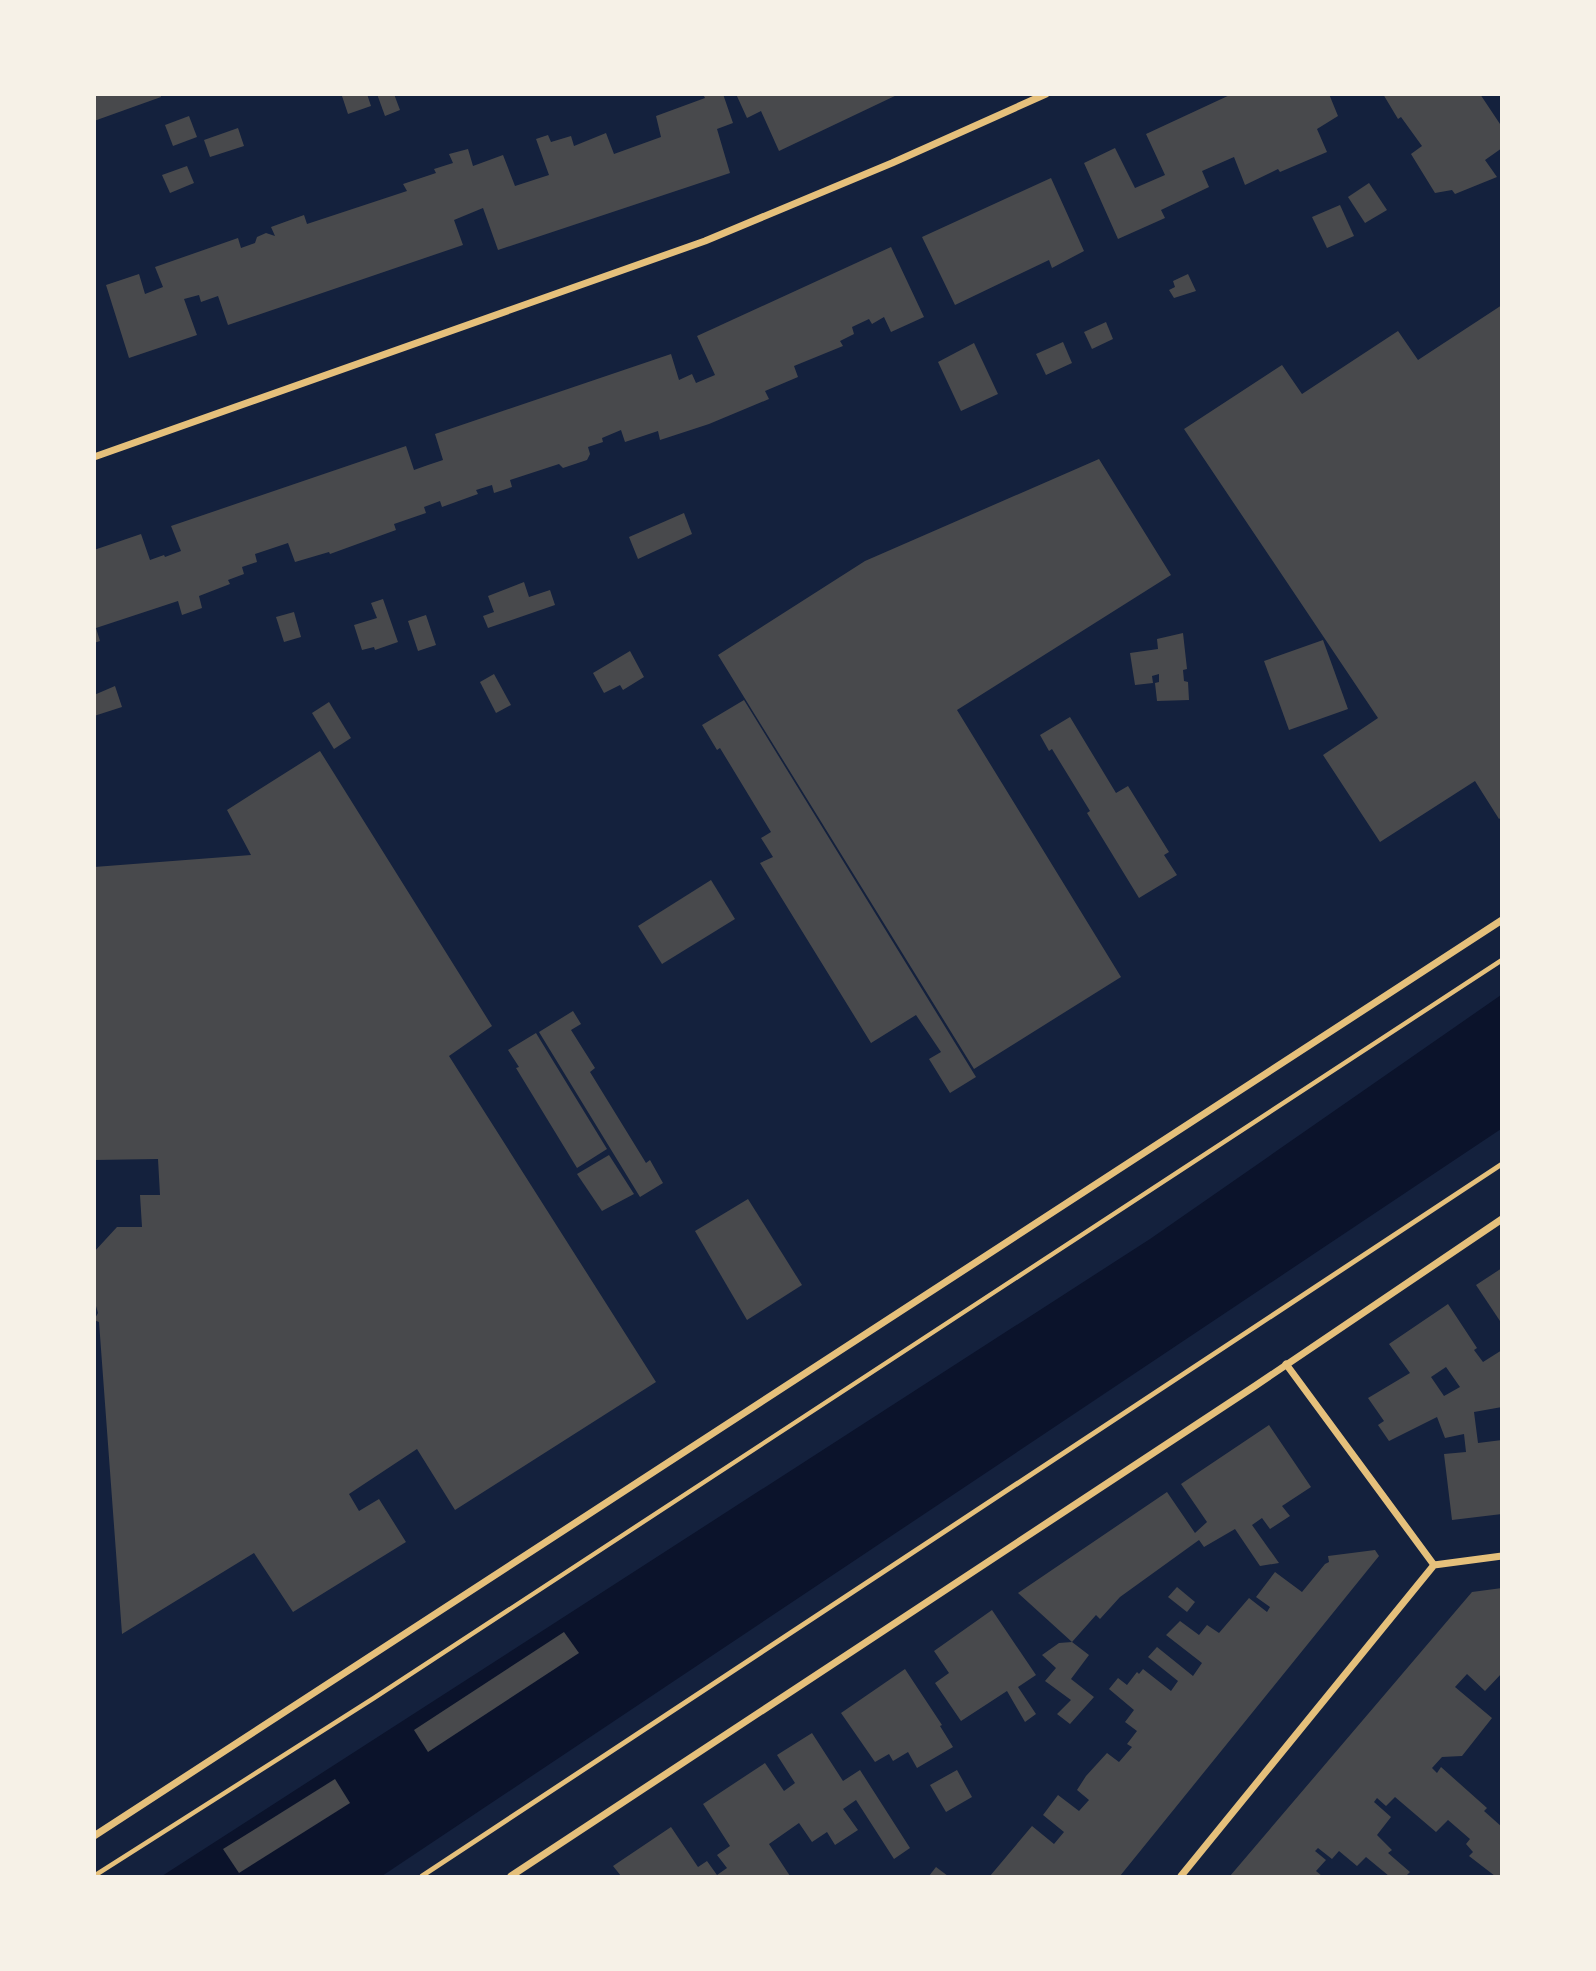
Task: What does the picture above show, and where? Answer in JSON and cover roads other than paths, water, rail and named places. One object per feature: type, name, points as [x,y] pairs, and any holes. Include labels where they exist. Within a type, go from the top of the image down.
[{"type":"street","points":[[94,457],[705,240],[892,163],[1046,94]]},
{"type":"street","points":[[94,1836],[1502,920]]},
{"type":"street","points":[[511,1877],[1502,1219]]},
{"type":"street","points":[[1286,1364],[1434,1565]]},
{"type":"street","points":[[1181,1877],[1434,1565],[1502,1556]]},
{"type":"lane","points":[[422,1877],[1502,1164]]},
{"type":"water","points":[[1501,995],[1501,1129],[382,1876],[162,1876],[1150,1239]]}]
